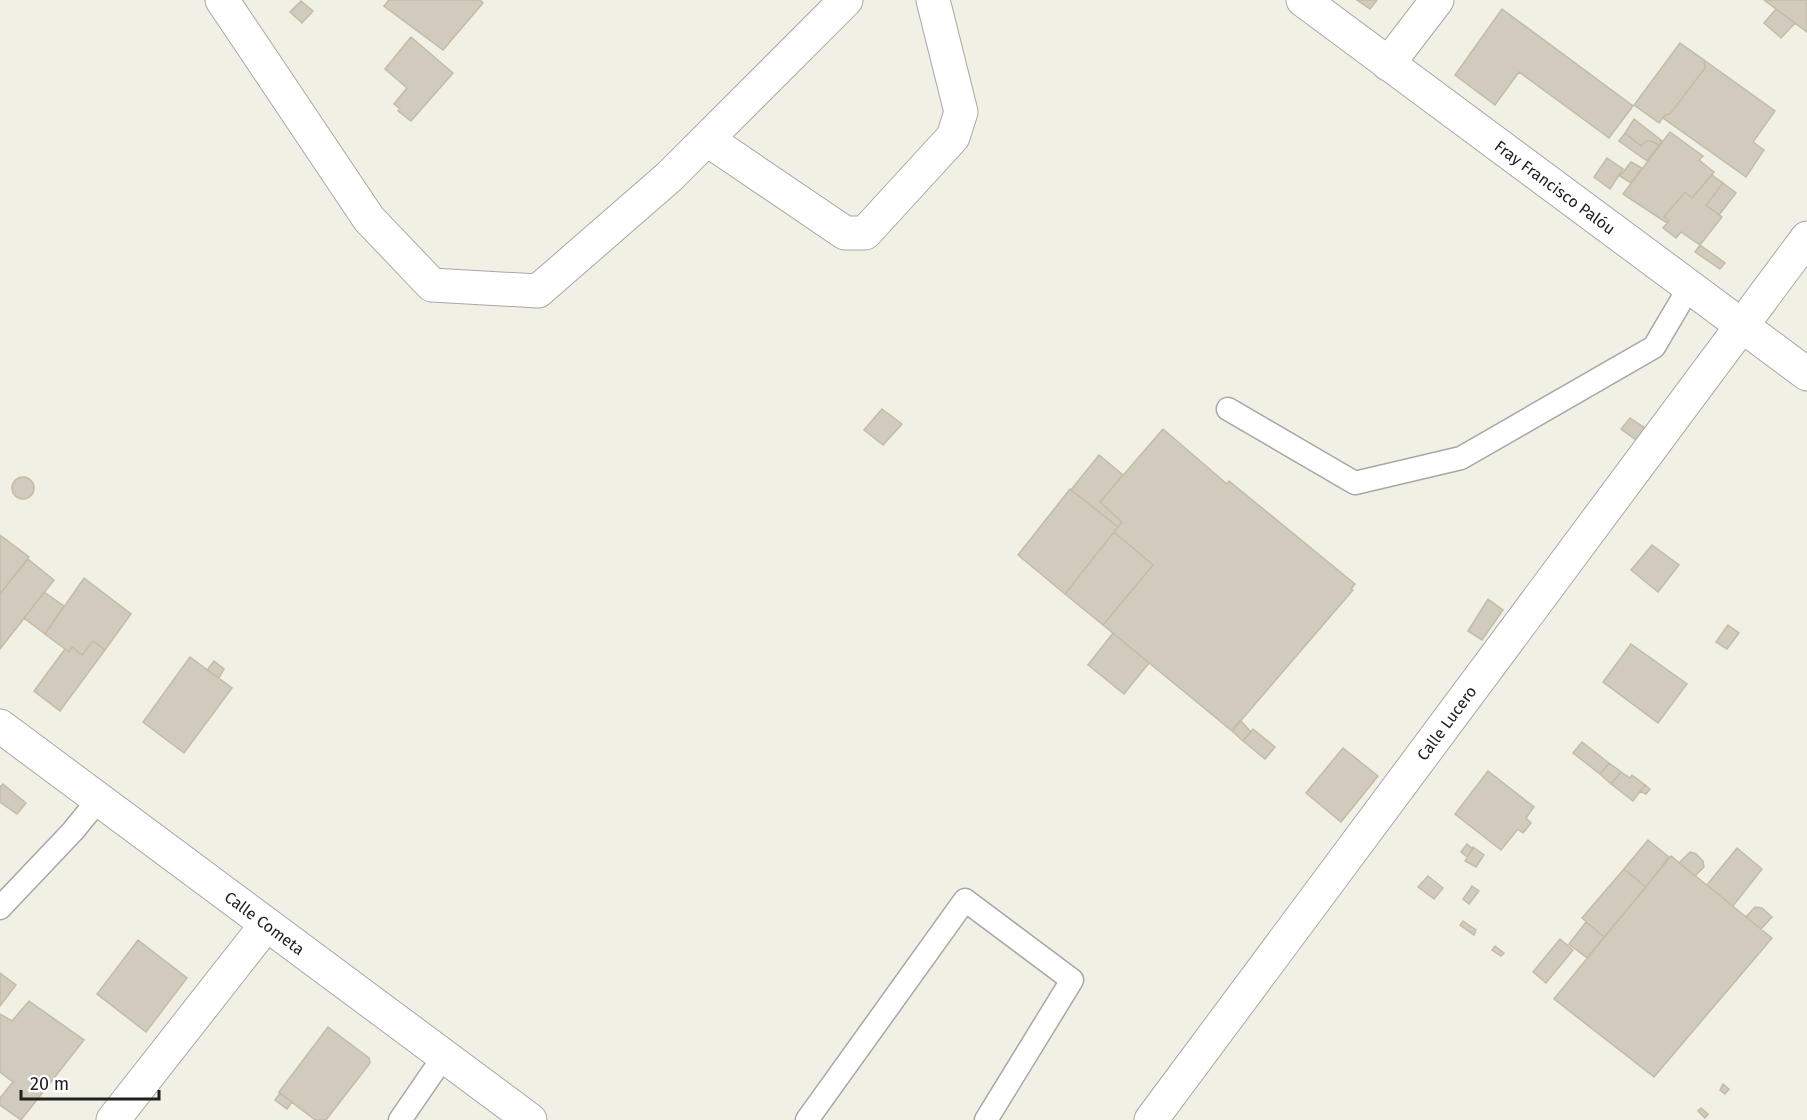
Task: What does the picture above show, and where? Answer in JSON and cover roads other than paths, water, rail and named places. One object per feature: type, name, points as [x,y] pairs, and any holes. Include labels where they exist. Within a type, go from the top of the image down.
[{"type":"street","points":[[227,2],[369,219],[432,285],[538,291],[669,177],[846,0]]},
{"type":"street","points":[[708,140],[845,233],[865,233],[953,137],[961,112],[933,0]]},
{"type":"street","name":"Fray Francisco Palóu","points":[[1303,0],[1807,374]]},
{"type":"street","points":[[1388,64],[1437,0]]},
{"type":"street","name":"Calle Lucero","points":[[1150,1120],[1807,238]]},
{"type":"street","name":"Calle Cometa","points":[[0,726],[530,1120]]},
{"type":"street","points":[[113,1120],[266,925]]},
{"type":"lane","points":[[1228,409],[1355,483],[1461,458],[1654,347],[1690,286]]},
{"type":"lane","points":[[0,908],[99,800]]},
{"type":"lane","points":[[807,1120],[965,900],[1072,980],[987,1120]]},
{"type":"lane","points":[[400,1120],[444,1056]]}]
